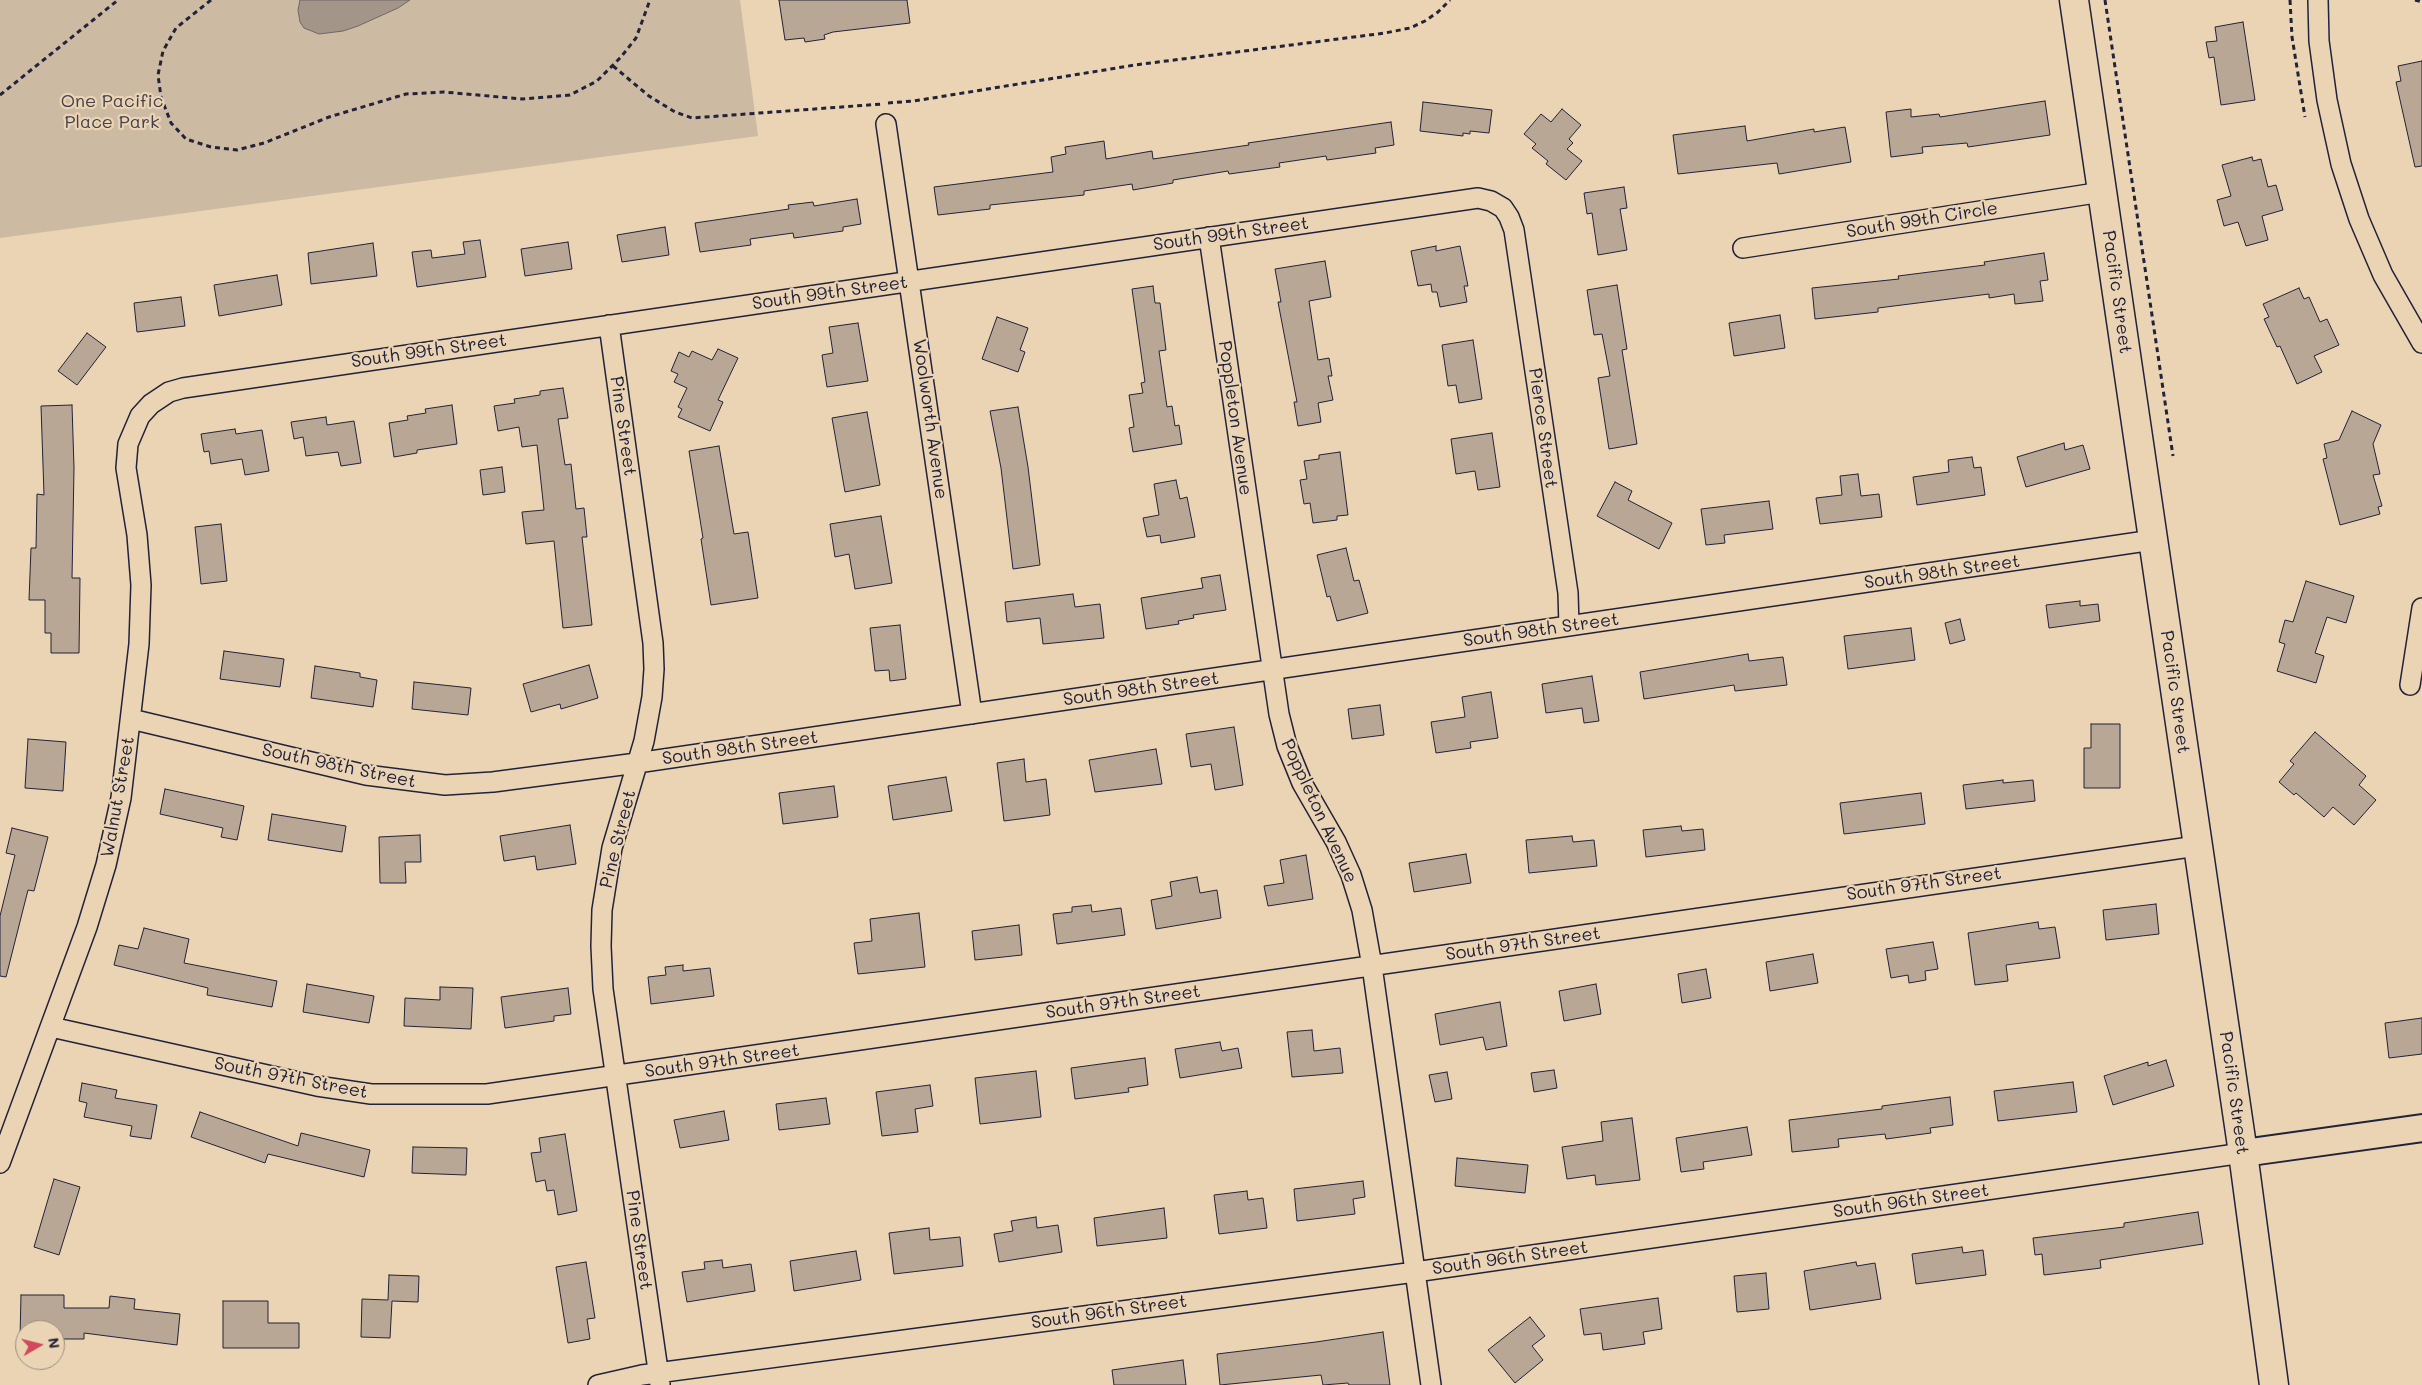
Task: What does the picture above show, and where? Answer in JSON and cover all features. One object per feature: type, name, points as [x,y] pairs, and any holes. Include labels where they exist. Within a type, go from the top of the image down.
[{"type":"main road","name":"Pacific Street","points":[[2074,0],[2243,1153],[2274,1385]]},
{"type":"street","points":[[2318,0],[2319,41],[2327,100],[2341,164],[2359,219],[2383,276],[2422,343]]},
{"type":"street","name":"Woolworth Avenue","points":[[886,124],[972,714]]},
{"type":"street","name":"South 99th Circle","points":[[1743,248],[2102,192]]},
{"type":"street","name":"South 99th Street","points":[[140,416],[151,404],[169,392],[183,388],[1478,198],[1491,201],[1503,208],[1510,217],[1514,230]]},
{"type":"street","name":"Pierce Street","points":[[1514,230],[1568,594],[1569,626]]},
{"type":"street","name":"Poppleton Avenue","points":[[1209,238],[1279,714],[1287,746],[1302,783],[1336,842],[1351,875],[1362,910],[1372,966],[1431,1385]]},
{"type":"street","name":"Pine Street","points":[[609,325],[654,643],[652,697],[644,741],[612,848],[602,910],[603,989],[659,1379]]},
{"type":"street","name":"Walnut Street","points":[[0,1163],[87,928],[106,865],[121,798],[139,644],[141,584],[137,535],[126,468],[128,444],[140,416]]},
{"type":"street","name":"South 98th Street","points":[[131,719],[366,775],[422,784],[445,785],[493,782],[637,763],[2153,540]]},
{"type":"street","points":[[2410,685],[2422,608]]},
{"type":"street","name":"South 97th Street","points":[[51,1028],[317,1086],[372,1094],[487,1094],[2197,846]]},
{"type":"street","name":"South 96th Street","points":[[598,1385],[659,1379],[2422,1128]]},
{"type":"path","points":[[0,95],[118,0]]},
{"type":"path","points":[[211,0],[176,28],[163,51],[158,75],[161,97],[171,123],[186,139],[211,147],[237,150],[264,143],[329,116],[406,94],[444,92],[522,99],[556,98],[585,88],[597,82],[636,38],[650,0]]},
{"type":"path","points":[[613,66],[649,96],[675,112],[692,118],[882,104],[922,100],[1135,65],[1385,33],[1410,28],[1425,21],[1450,0]]},
{"type":"path","points":[[2105,0],[2173,456]]},
{"type":"path","points":[[2290,0],[2292,37],[2305,116]]},
{"type":"path","points":[[2415,0],[2422,2]]},
{"type":"path","points":[[882,104],[886,124]]},
{"type":"green space","name":"One Pacific Place Park","points":[[0,0],[740,0],[758,136],[0,238]]},
{"type":"shaded area","points":[[300,0],[410,0],[398,8],[358,26],[343,31],[319,34],[304,28],[300,22],[298,10]]},
{"type":"building","points":[[779,0],[907,0],[910,23],[833,32],[824,35],[825,39],[805,42],[804,38],[785,40]]},
{"type":"building","points":[[2243,22],[2255,100],[2221,105],[2214,57],[2209,58],[2206,42],[2217,41],[2215,27]]},
{"type":"building","points":[[2422,61],[2422,166],[2415,167],[2396,82],[2401,81],[2398,66]]},
{"type":"building","points":[[2045,101],[2050,135],[1968,147],[1967,143],[1922,147],[1923,153],[1891,157],[1886,112],[1911,109],[1911,117],[1939,114],[1940,117]]},
{"type":"building","points":[[1423,102],[1492,110],[1489,133],[1470,131],[1470,134],[1463,133],[1463,136],[1420,131]]},
{"type":"building","points":[[1562,109],[1581,125],[1569,139],[1573,143],[1567,149],[1582,161],[1566,180],[1546,164],[1548,161],[1532,148],[1536,144],[1524,134],[1541,114],[1551,122]]},
{"type":"building","points":[[1391,122],[1394,145],[1375,148],[1376,153],[1327,160],[1326,156],[1279,163],[1280,167],[1229,174],[1228,171],[1173,180],[1173,183],[1133,190],[1132,184],[1084,191],[1084,195],[990,205],[990,209],[938,215],[934,187],[1053,172],[1051,157],[1066,154],[1065,147],[1104,141],[1106,159],[1152,151],[1153,159]]},
{"type":"building","points":[[1745,126],[1747,141],[1814,129],[1814,132],[1845,127],[1851,162],[1779,174],[1777,163],[1678,174],[1673,135]]},
{"type":"building","points":[[2252,157],[2253,161],[2261,159],[2268,187],[2276,185],[2283,210],[2262,216],[2268,240],[2246,246],[2238,222],[2224,226],[2217,200],[2231,196],[2222,165]]},
{"type":"building","points":[[1624,187],[1627,208],[1620,209],[1627,250],[1598,255],[1592,213],[1587,214],[1584,193]]},
{"type":"building","points":[[857,199],[861,224],[843,227],[843,231],[794,238],[793,233],[750,239],[751,245],[700,252],[695,223],[789,209],[788,205],[813,202],[814,206]]},
{"type":"building","points":[[665,227],[669,255],[622,262],[617,235]]},
{"type":"building","points":[[480,240],[486,277],[417,287],[412,252],[431,250],[432,258],[465,254],[463,242]]},
{"type":"building","points":[[568,242],[572,269],[525,276],[521,249]]},
{"type":"building","points":[[373,243],[377,276],[311,284],[308,253]]},
{"type":"building","points":[[1436,246],[1436,251],[1460,246],[1468,286],[1464,286],[1467,302],[1440,307],[1437,292],[1432,292],[1431,284],[1418,286],[1411,251]]},
{"type":"building","points":[[2044,253],[2048,280],[2040,281],[2043,301],[2015,304],[2014,294],[1989,298],[1989,294],[1878,308],[1878,312],[1815,319],[1812,288],[1899,279],[1898,276],[1985,265],[1984,262]]},
{"type":"building","points":[[1325,261],[1331,297],[1309,301],[1318,360],[1329,358],[1332,376],[1328,376],[1333,400],[1318,403],[1321,422],[1298,426],[1294,402],[1297,402],[1278,302],[1281,302],[1275,269]]},
{"type":"building","points":[[277,275],[282,305],[219,316],[214,285]]},
{"type":"building","points":[[1617,285],[1627,349],[1622,350],[1637,444],[1609,449],[1598,378],[1610,376],[1602,334],[1594,335],[1587,290]]},
{"type":"building","points":[[1153,286],[1155,303],[1160,303],[1166,350],[1159,351],[1167,407],[1172,406],[1175,426],[1179,425],[1182,444],[1133,452],[1129,428],[1134,427],[1129,395],[1143,393],[1141,383],[1145,382],[1132,289]]},
{"type":"building","points":[[2299,288],[2304,299],[2309,297],[2320,322],[2327,319],[2339,345],[2314,356],[2322,372],[2297,384],[2280,346],[2277,347],[2264,319],[2269,317],[2263,304]]},
{"type":"building","points":[[181,297],[185,326],[137,332],[134,303]]},
{"type":"building","points":[[1780,315],[1785,348],[1734,356],[1729,323]]},
{"type":"building","points":[[997,317],[1028,328],[1020,350],[1025,352],[1018,372],[982,359]]},
{"type":"building","points":[[858,323],[868,381],[827,387],[822,355],[833,353],[829,327]]},
{"type":"building","points":[[87,333],[106,347],[77,385],[58,371]]},
{"type":"building","points":[[1473,340],[1482,399],[1459,403],[1456,385],[1448,386],[1442,345]]},
{"type":"building","points":[[718,349],[738,358],[718,400],[723,402],[710,431],[678,417],[682,409],[678,407],[687,388],[674,382],[678,374],[671,371],[679,352],[689,357],[692,351],[712,360]]},
{"type":"building","points":[[563,388],[568,418],[558,419],[565,465],[571,464],[576,509],[584,508],[587,537],[582,537],[592,625],[563,628],[554,541],[526,544],[522,512],[544,510],[537,445],[522,447],[519,427],[498,431],[494,406],[515,403],[514,399],[540,395],[540,391]]},
{"type":"building","points":[[72,405],[74,468],[72,578],[80,578],[79,653],[51,653],[51,633],[45,633],[45,600],[29,600],[31,548],[36,548],[37,494],[44,495],[41,406]]},
{"type":"building","points":[[452,405],[457,444],[417,450],[417,453],[394,457],[389,423],[408,420],[407,416],[426,413],[425,409]]},
{"type":"building","points":[[1018,407],[1028,467],[1040,565],[1013,569],[1001,468],[990,411]]},
{"type":"building","points":[[2352,411],[2381,425],[2373,444],[2380,474],[2373,475],[2382,506],[2378,507],[2380,514],[2340,525],[2323,459],[2327,458],[2324,444],[2339,440]]},
{"type":"building","points":[[867,412],[880,485],[845,492],[832,418]]},
{"type":"building","points":[[326,417],[327,425],[354,421],[361,463],[341,466],[338,452],[306,456],[303,437],[294,439],[291,422]]},
{"type":"building","points":[[235,429],[236,434],[262,430],[269,471],[245,475],[242,459],[211,464],[209,451],[204,452],[201,434]]},
{"type":"building","points":[[1492,433],[1500,487],[1478,490],[1475,471],[1456,474],[1451,439]]},
{"type":"building","points":[[2064,443],[2065,450],[2083,445],[2090,469],[2026,487],[2017,457]]},
{"type":"building","points":[[719,446],[734,534],[748,532],[758,598],[711,605],[701,539],[703,538],[689,451]]},
{"type":"building","points":[[1340,452],[1348,515],[1337,516],[1337,520],[1313,523],[1310,503],[1304,504],[1300,480],[1307,479],[1304,461],[1319,459],[1319,455]]},
{"type":"building","points":[[1972,457],[1974,468],[1981,467],[1985,495],[1917,505],[1913,477],[1949,472],[1948,460]]},
{"type":"building","points":[[502,467],[505,492],[483,495],[480,470]]},
{"type":"building","points":[[1858,474],[1861,496],[1879,494],[1882,517],[1820,524],[1816,498],[1842,495],[1840,476]]},
{"type":"building","points":[[1176,480],[1180,499],[1187,497],[1195,537],[1161,543],[1160,535],[1147,537],[1143,518],[1159,515],[1154,484]]},
{"type":"building","points":[[1615,482],[1632,491],[1628,500],[1672,523],[1659,549],[1597,516]]},
{"type":"building","points":[[1769,501],[1773,529],[1724,535],[1725,543],[1706,545],[1701,509]]},
{"type":"building","points":[[881,516],[892,583],[855,589],[849,554],[835,557],[830,524]]},
{"type":"building","points":[[221,524],[227,581],[201,584],[195,527]]},
{"type":"building","points":[[1346,548],[1354,581],[1359,580],[1368,613],[1337,621],[1330,596],[1327,597],[1317,555]]},
{"type":"building","points":[[1220,575],[1226,610],[1193,615],[1194,618],[1178,621],[1179,624],[1146,629],[1141,598],[1203,588],[1201,578]]},
{"type":"building","points":[[2306,581],[2354,596],[2346,623],[2327,617],[2315,653],[2324,656],[2316,683],[2277,671],[2285,644],[2279,642],[2285,620],[2293,622]]},
{"type":"building","points":[[1073,594],[1075,607],[1100,604],[1104,638],[1043,644],[1040,618],[1007,622],[1005,602]]},
{"type":"building","points":[[2080,601],[2080,606],[2098,604],[2100,621],[2049,628],[2046,605]]},
{"type":"building","points":[[1960,619],[1965,640],[1950,644],[1945,623]]},
{"type":"building","points":[[900,625],[906,679],[890,681],[889,670],[875,671],[870,628]]},
{"type":"building","points":[[1911,628],[1915,660],[1848,669],[1844,636]]},
{"type":"building","points":[[224,651],[284,659],[280,687],[220,679]]},
{"type":"building","points":[[1748,654],[1749,661],[1783,657],[1787,685],[1735,691],[1734,685],[1644,699],[1640,672]]},
{"type":"building","points":[[589,665],[598,698],[561,709],[560,704],[531,712],[523,684]]},
{"type":"building","points":[[315,666],[360,673],[360,677],[377,680],[373,707],[311,698]]},
{"type":"building","points":[[1592,676],[1599,721],[1584,723],[1582,708],[1546,713],[1542,684]]},
{"type":"building","points":[[414,682],[471,688],[468,715],[412,709]]},
{"type":"building","points":[[1491,692],[1498,738],[1470,742],[1471,748],[1436,753],[1431,722],[1465,717],[1462,697]]},
{"type":"building","points":[[1380,705],[1384,735],[1352,739],[1348,709]]},
{"type":"building","points":[[2091,724],[2120,724],[2120,788],[2084,788],[2084,748],[2091,748]]},
{"type":"building","points":[[1234,727],[1243,785],[1215,790],[1211,764],[1191,767],[1186,734]]},
{"type":"building","points":[[2315,732],[2366,776],[2359,785],[2376,800],[2354,825],[2333,807],[2324,817],[2296,793],[2294,795],[2279,782],[2294,764],[2290,761]]},
{"type":"building","points":[[28,739],[66,742],[63,791],[25,788]]},
{"type":"building","points":[[1156,749],[1162,784],[1095,792],[1089,760]]},
{"type":"building","points":[[1024,759],[1026,782],[1046,779],[1050,815],[1004,821],[997,763]]},
{"type":"building","points":[[946,777],[952,811],[893,820],[888,786]]},
{"type":"building","points":[[2003,780],[2003,783],[2033,780],[2035,801],[1966,809],[1963,785]]},
{"type":"building","points":[[834,786],[838,817],[783,824],[779,793]]},
{"type":"building","points":[[165,789],[244,806],[237,840],[221,837],[223,828],[160,814]]},
{"type":"building","points":[[1921,793],[1925,824],[1844,834],[1840,803]]},
{"type":"building","points":[[272,814],[346,826],[342,852],[268,840]]},
{"type":"building","points":[[570,825],[576,864],[537,870],[535,856],[504,861],[500,836]]},
{"type":"building","points":[[1681,826],[1682,831],[1703,829],[1705,850],[1646,857],[1643,830]]},
{"type":"building","points":[[12,828],[48,837],[34,891],[28,890],[6,977],[0,976],[0,916],[15,855],[6,853]]},
{"type":"building","points":[[420,835],[421,862],[405,862],[406,883],[380,883],[379,837]]},
{"type":"building","points":[[1572,836],[1573,842],[1594,840],[1597,866],[1529,873],[1526,840]]},
{"type":"building","points":[[1466,854],[1471,883],[1414,892],[1409,863]]},
{"type":"building","points":[[1306,855],[1313,899],[1268,906],[1264,886],[1284,883],[1280,860]]},
{"type":"building","points":[[1197,877],[1200,893],[1217,890],[1221,918],[1156,929],[1151,900],[1172,896],[1170,882]]},
{"type":"building","points":[[2156,904],[2159,934],[2106,940],[2103,910]]},
{"type":"building","points":[[1091,905],[1092,912],[1121,908],[1125,935],[1057,944],[1053,914],[1072,912],[1072,907]]},
{"type":"building","points":[[919,913],[925,967],[858,974],[854,943],[872,941],[870,919]]},
{"type":"building","points":[[2038,922],[2039,929],[2055,927],[2060,958],[2006,965],[2008,981],[1975,985],[1968,933]]},
{"type":"building","points":[[1019,925],[1022,955],[975,960],[972,931]]},
{"type":"building","points":[[144,928],[189,939],[184,963],[277,981],[272,1007],[207,995],[208,988],[114,965],[119,945],[138,949]]},
{"type":"building","points":[[1933,942],[1938,969],[1925,971],[1926,980],[1909,983],[1908,975],[1891,978],[1886,949]]},
{"type":"building","points":[[1813,954],[1818,983],[1770,991],[1766,962]]},
{"type":"building","points":[[683,965],[683,971],[710,968],[714,996],[651,1004],[648,977],[666,975],[665,967]]},
{"type":"building","points":[[1706,969],[1711,998],[1682,1003],[1678,974]]},
{"type":"building","points":[[307,984],[374,996],[369,1023],[303,1012]]},
{"type":"building","points":[[1596,984],[1601,1014],[1564,1021],[1559,991]]},
{"type":"building","points":[[440,987],[473,988],[471,1029],[404,1026],[405,998],[440,1000]]},
{"type":"building","points":[[568,988],[571,1014],[554,1016],[554,1021],[505,1028],[501,997]]},
{"type":"building","points":[[1500,1002],[1507,1046],[1486,1050],[1483,1037],[1440,1045],[1435,1014]]},
{"type":"building","points":[[2422,1018],[2422,1054],[2389,1058],[2385,1023]]},
{"type":"building","points":[[1312,1030],[1314,1051],[1340,1048],[1343,1073],[1292,1077],[1287,1032]]},
{"type":"building","points":[[1220,1042],[1222,1051],[1238,1048],[1242,1068],[1180,1078],[1175,1049]]},
{"type":"building","points":[[1145,1058],[1148,1085],[1128,1088],[1129,1092],[1075,1099],[1071,1068]]},
{"type":"building","points":[[2166,1060],[2174,1086],[2113,1105],[2104,1076],[2148,1062],[2148,1066]]},
{"type":"building","points":[[1554,1070],[1557,1088],[1534,1092],[1531,1073]]},
{"type":"building","points":[[1036,1071],[1041,1117],[980,1124],[975,1078]]},
{"type":"building","points":[[1447,1072],[1452,1099],[1435,1102],[1429,1075]]},
{"type":"building","points":[[2073,1082],[2077,1112],[1998,1121],[1994,1091]]},
{"type":"building","points":[[82,1083],[117,1090],[115,1098],[157,1105],[151,1139],[130,1136],[132,1126],[84,1117],[87,1103],[79,1101]]},
{"type":"building","points":[[930,1085],[933,1106],[915,1109],[918,1132],[882,1136],[876,1092]]},
{"type":"building","points":[[1950,1097],[1953,1125],[1930,1128],[1931,1133],[1886,1139],[1885,1134],[1838,1139],[1839,1147],[1792,1152],[1789,1120],[1882,1109],[1882,1106]]},
{"type":"building","points":[[826,1098],[830,1124],[779,1130],[776,1104]]},
{"type":"building","points":[[724,1111],[729,1140],[680,1148],[674,1120]]},
{"type":"building","points":[[200,1112],[298,1146],[301,1133],[370,1150],[364,1177],[268,1154],[265,1163],[191,1137]]},
{"type":"building","points":[[1632,1118],[1640,1180],[1596,1185],[1595,1175],[1567,1179],[1562,1147],[1603,1141],[1601,1122]]},
{"type":"building","points":[[1747,1127],[1752,1155],[1703,1162],[1704,1169],[1681,1172],[1676,1138]]},
{"type":"building","points":[[565,1134],[577,1211],[558,1215],[554,1190],[547,1191],[545,1180],[536,1182],[531,1153],[541,1152],[539,1138]]},
{"type":"building","points":[[413,1147],[467,1148],[466,1175],[412,1173]]},
{"type":"building","points":[[1457,1158],[1528,1165],[1525,1193],[1455,1186]]},
{"type":"building","points":[[54,1179],[80,1187],[59,1255],[34,1247]]},
{"type":"building","points":[[1363,1181],[1365,1197],[1353,1199],[1355,1214],[1297,1221],[1294,1189]]},
{"type":"building","points":[[1247,1191],[1248,1200],[1263,1198],[1267,1228],[1219,1234],[1214,1195]]},
{"type":"building","points":[[1164,1208],[1167,1238],[1097,1246],[1094,1218]]},
{"type":"building","points":[[2198,1212],[2203,1244],[2100,1260],[2101,1268],[2044,1275],[2042,1254],[2035,1255],[2033,1238],[2124,1227],[2124,1223]]},
{"type":"building","points":[[1036,1217],[1037,1228],[1058,1225],[1062,1252],[999,1262],[994,1234],[1013,1231],[1011,1221]]},
{"type":"building","points":[[929,1228],[930,1240],[960,1237],[963,1266],[894,1274],[889,1233]]},
{"type":"building","points":[[1962,1247],[1963,1253],[1983,1250],[1986,1275],[1916,1284],[1912,1254]]},
{"type":"building","points":[[856,1251],[861,1280],[794,1291],[790,1261]]},
{"type":"building","points":[[722,1260],[723,1268],[751,1264],[755,1291],[687,1302],[682,1272],[705,1269],[704,1262]]},
{"type":"building","points":[[586,1262],[595,1318],[587,1319],[590,1339],[568,1343],[556,1267]]},
{"type":"building","points":[[1856,1262],[1857,1266],[1875,1263],[1881,1299],[1810,1310],[1804,1271]]},
{"type":"building","points":[[1766,1273],[1769,1309],[1737,1312],[1734,1276]]},
{"type":"building","points":[[389,1275],[419,1276],[418,1302],[392,1301],[390,1338],[361,1337],[362,1299],[388,1300]]},
{"type":"building","points":[[21,1295],[64,1295],[64,1308],[109,1308],[110,1296],[135,1299],[134,1309],[180,1314],[177,1345],[84,1333],[84,1339],[65,1339],[65,1320],[20,1320]]},
{"type":"building","points":[[1658,1298],[1662,1329],[1643,1332],[1645,1344],[1603,1350],[1601,1333],[1584,1335],[1580,1309]]},
{"type":"building","points":[[223,1301],[268,1301],[268,1323],[299,1323],[299,1348],[223,1348]]},
{"type":"building","points":[[1530,1317],[1545,1336],[1532,1346],[1543,1360],[1515,1383],[1488,1350]]},
{"type":"building","points":[[1383,1332],[1390,1385],[1349,1385],[1348,1383],[1323,1385],[1321,1375],[1220,1385],[1217,1354]]},
{"type":"building","points":[[1183,1360],[1186,1385],[1114,1385],[1112,1370]]}]
